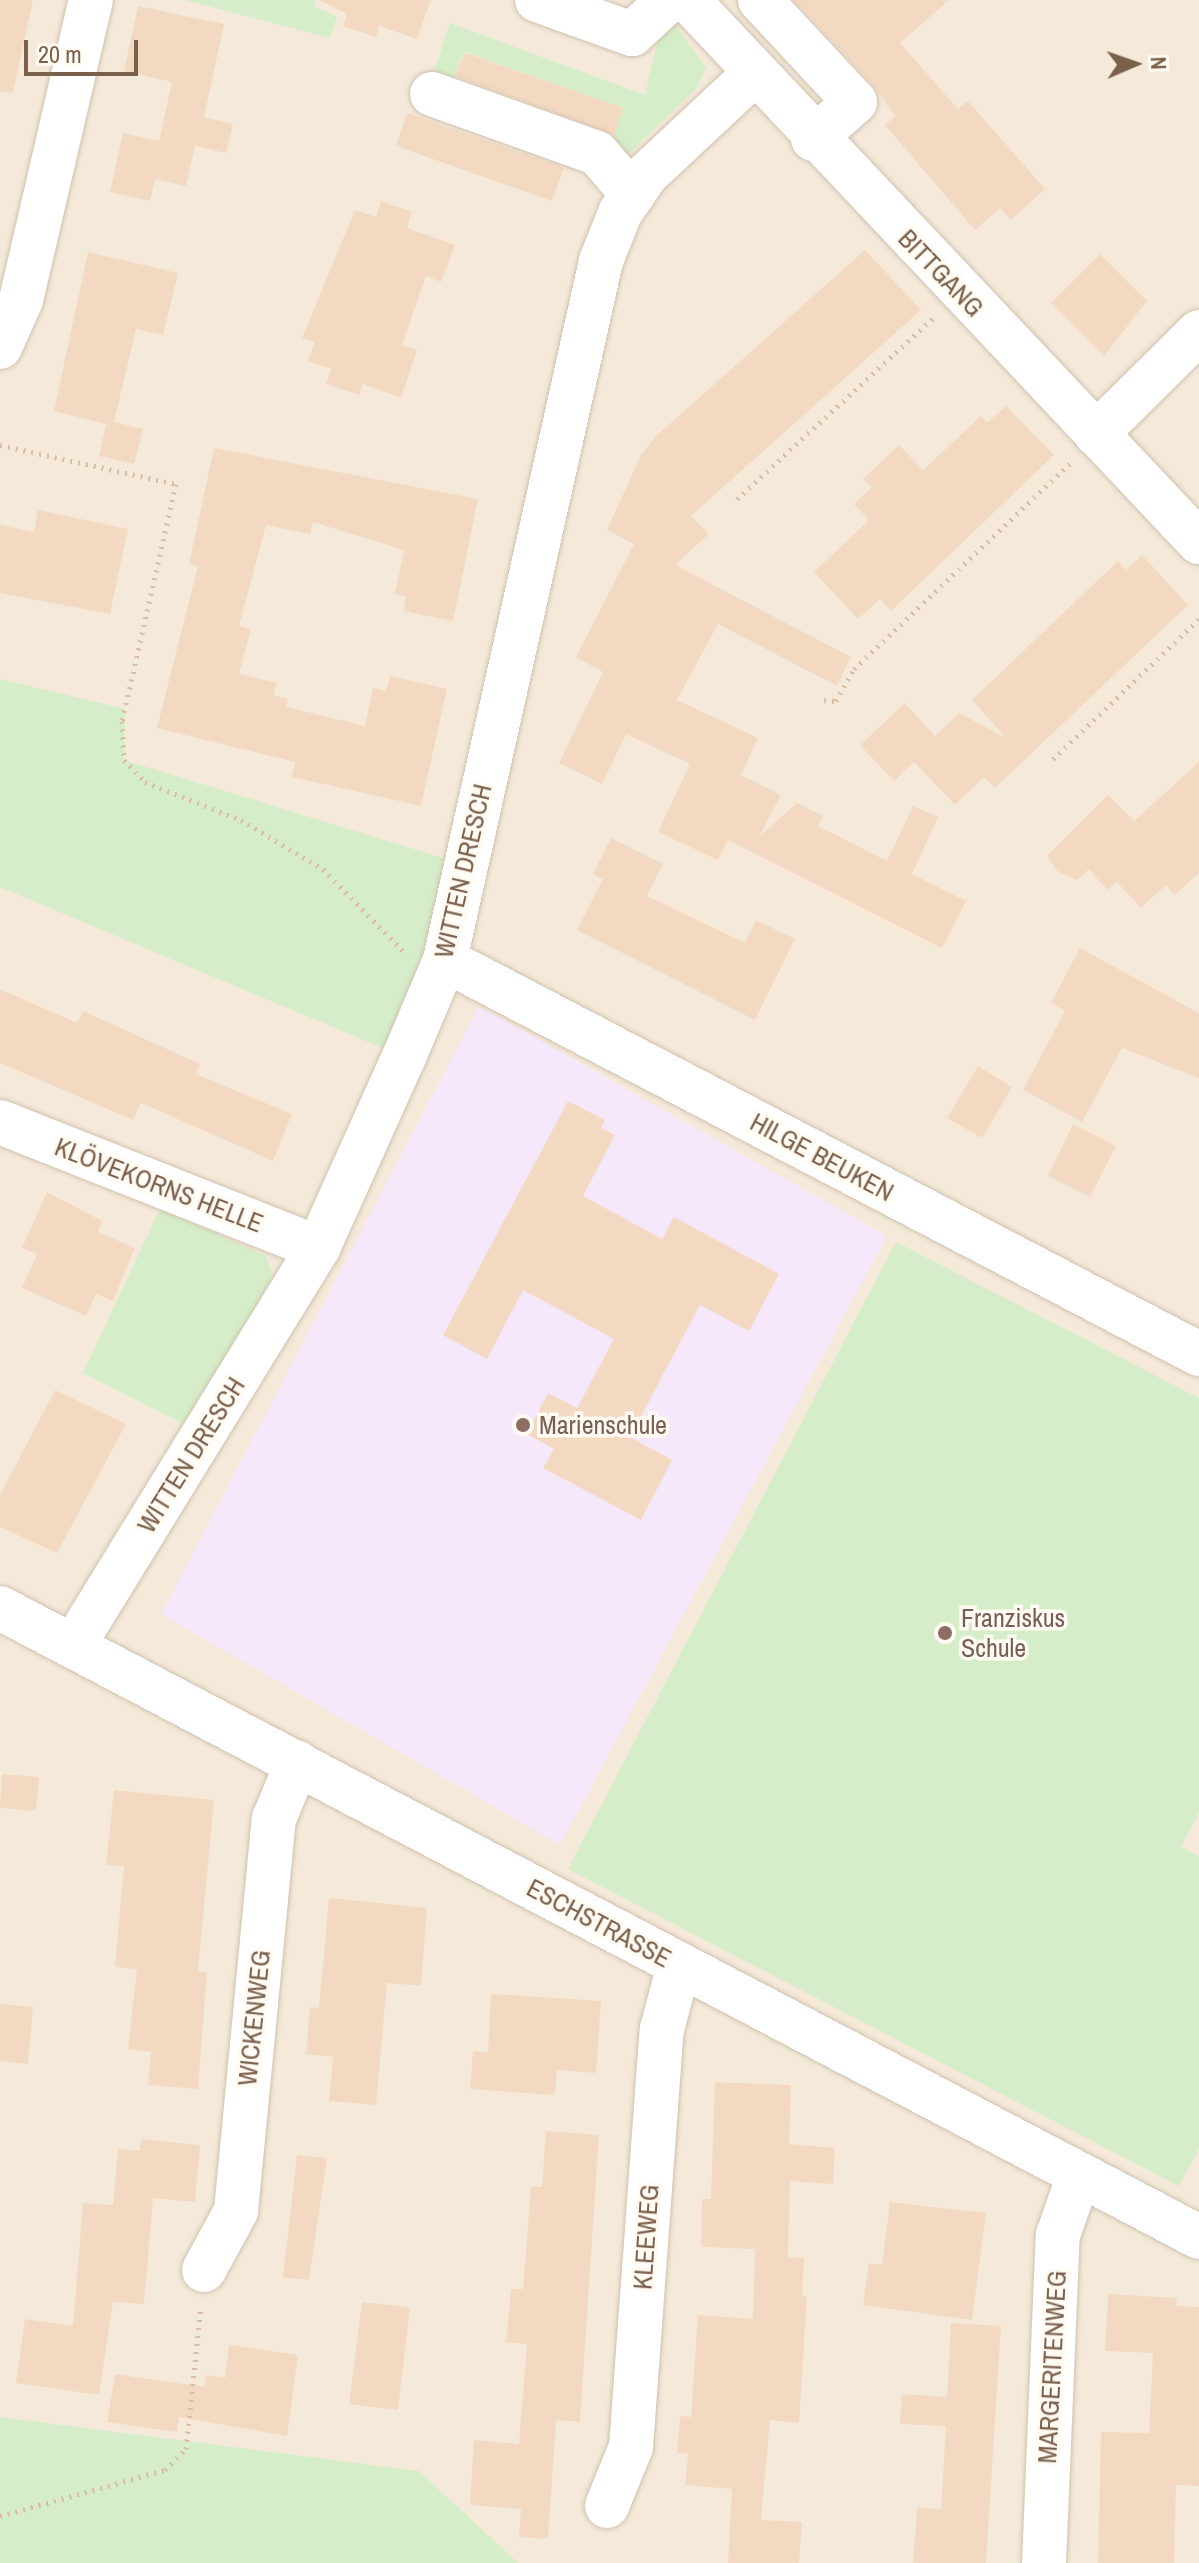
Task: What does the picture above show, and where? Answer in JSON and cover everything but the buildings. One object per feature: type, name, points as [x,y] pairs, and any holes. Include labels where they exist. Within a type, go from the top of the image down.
[{"type":"street","points":[[0,347],[21,300],[91,0]]},
{"type":"street","points":[[537,0],[632,34],[669,0]]},
{"type":"street","name":"BITTGANG","points":[[688,0],[813,139],[1199,542]]},
{"type":"street","points":[[760,0],[855,102],[813,139]]},
{"type":"street","name":"WITTEN DRESCH","points":[[75,1643],[318,1248],[440,972],[601,261],[633,195],[753,75]]},
{"type":"street","points":[[432,94],[597,153],[633,195]]},
{"type":"street","points":[[1096,434],[1199,332]]},
{"type":"street","name":"HILGE BEUKEN","points":[[440,972],[1199,1354]]},
{"type":"street","name":"KLÖVEKORNS HELLE","points":[[0,1122],[318,1248]]},
{"type":"street","name":"ESCHSTRASSE","points":[[0,1608],[75,1643],[679,1965],[1199,2237]]},
{"type":"street","name":"WICKENWEG","points":[[204,2270],[236,2211],[274,1819],[297,1763]]},
{"type":"street","name":"KLEEWEG","points":[[607,2506],[631,2447],[662,2029],[679,1965]]},
{"type":"street","name":"MARGERITENWEG","points":[[1044,2563],[1058,2235],[1079,2175]]},
{"type":"path","points":[[737,499],[960,292]]},
{"type":"path","points":[[824,700],[836,701],[854,669],[1096,434]]},
{"type":"path","points":[[0,445],[176,484],[122,721],[124,760],[145,782],[241,820],[323,869],[440,972]]},
{"type":"path","points":[[1053,759],[1199,619]]},
{"type":"path","points":[[0,2516],[165,2470],[186,2449],[204,2270]]},
{"type":"shaded area","points":[[0,0],[1199,0],[1199,2563],[0,2563]]},
{"type":"shaded area","name":"Marienschule","points":[[479,1006],[887,1236],[560,1845],[161,1614]]},
{"type":"green space","points":[[184,0],[316,0],[314,7],[337,16],[330,38]]},
{"type":"green space","points":[[450,23],[645,95],[661,26],[674,23],[706,68],[696,89],[624,158],[612,141],[623,108],[464,52],[454,79],[434,72]]},
{"type":"green space","points":[[0,679],[125,709],[124,760],[466,865],[404,1057],[0,887]]},
{"type":"green space","points":[[160,1209],[266,1256],[271,1270],[271,1286],[184,1424],[83,1373]]},
{"type":"green space","name":"Franziskus Schule","points":[[896,1242],[1199,1398],[1199,1813],[1181,1847],[1199,1857],[1199,2149],[1179,2186],[568,1869]]},
{"type":"green space","points":[[0,2417],[419,2471],[518,2563],[0,2563]]},
{"type":"place","name":"Marienschule","points":[[523,1425]]},
{"type":"place","name":"Franziskus Schule","points":[[945,1633]]}]
